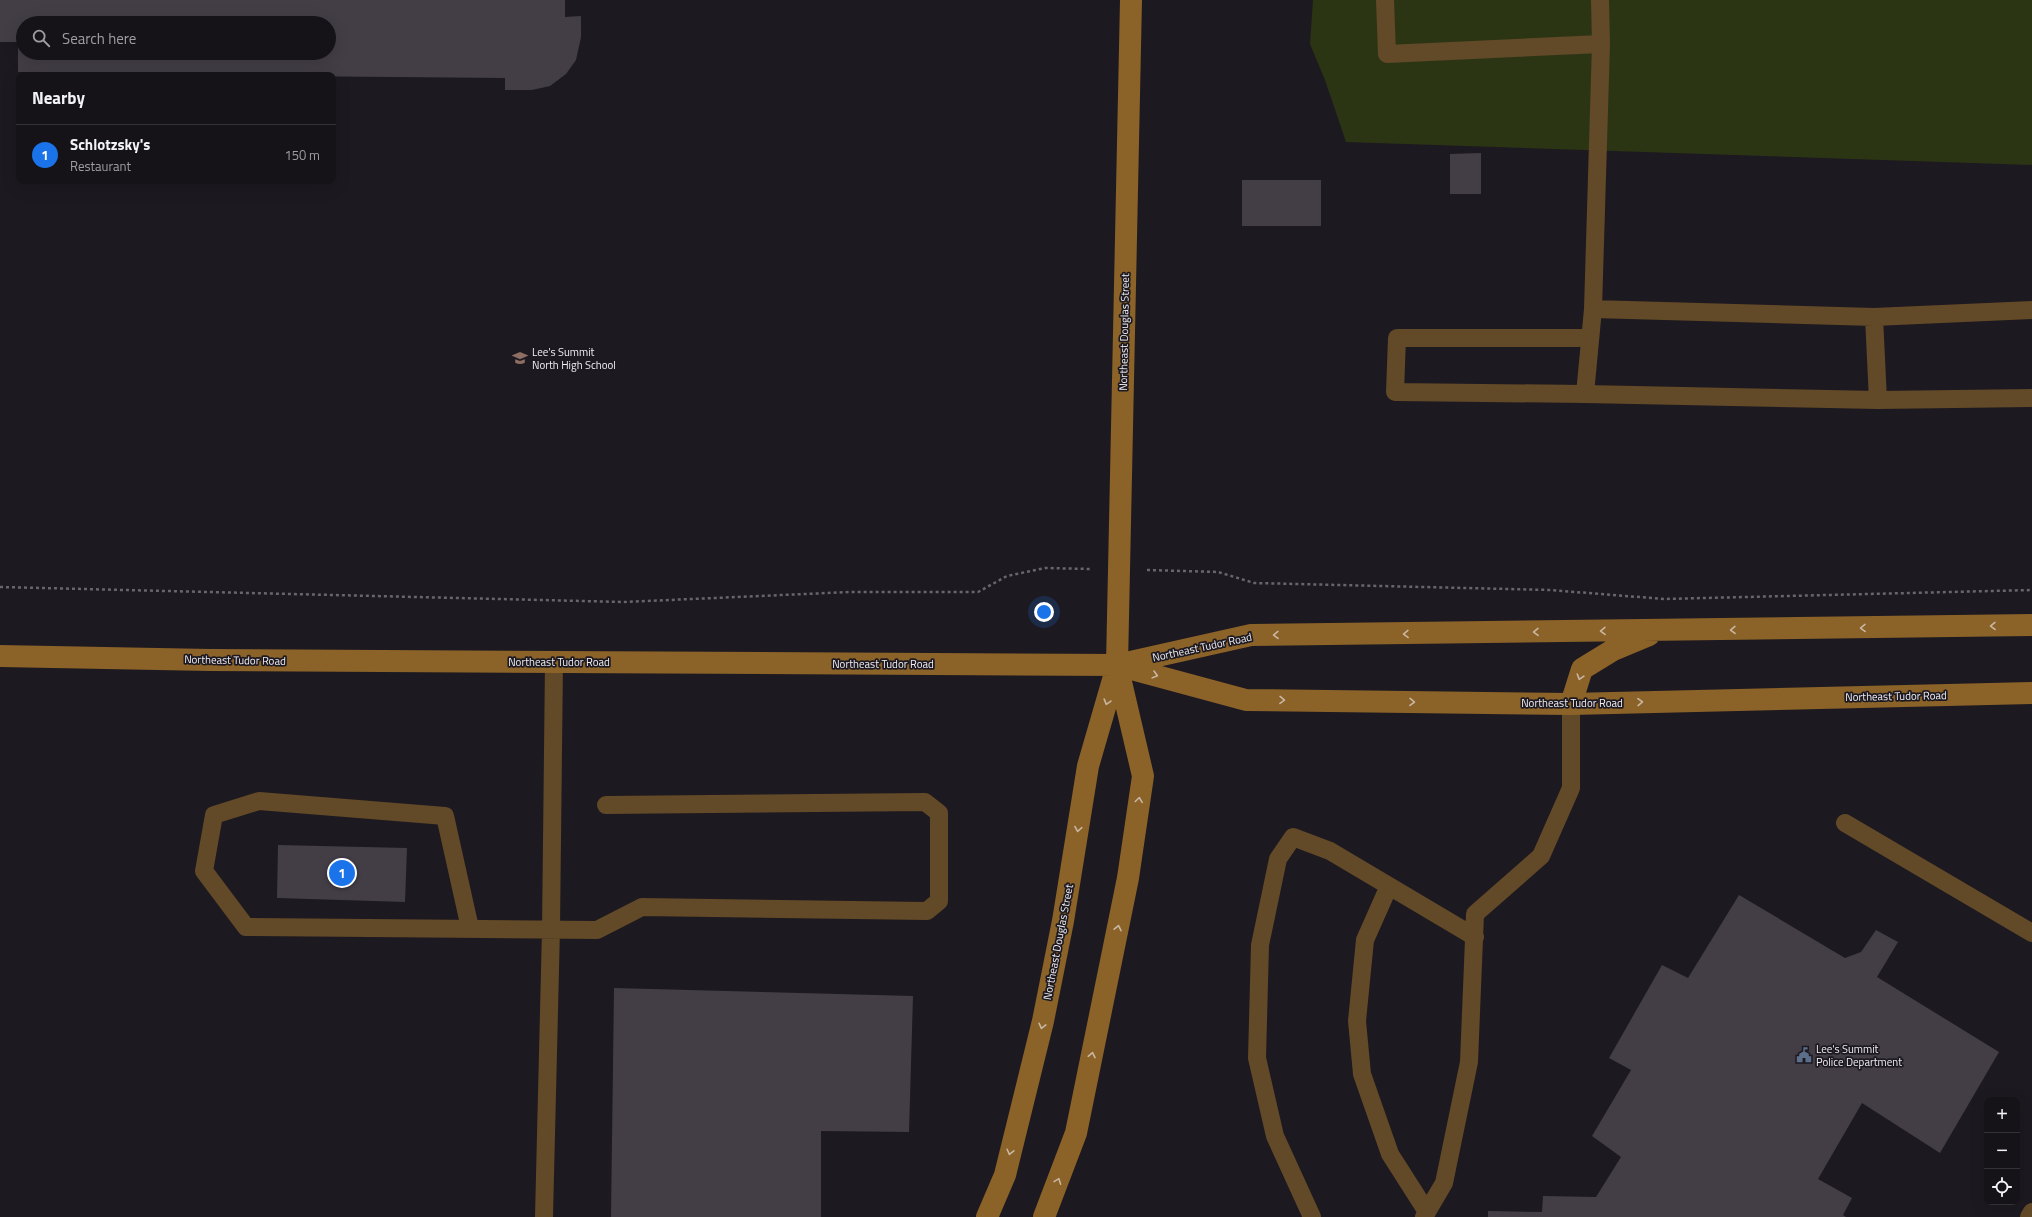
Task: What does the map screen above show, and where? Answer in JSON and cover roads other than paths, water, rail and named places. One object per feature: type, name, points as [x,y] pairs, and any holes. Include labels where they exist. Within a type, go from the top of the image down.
[{"type":"street","name":"Northeast Douglas Street","points":[[1044,1217],[1076,1133],[1128,878],[1143,776],[1117,665],[1131,0]]},
{"type":"street","name":"Northeast Tudor Road","points":[[0,656],[554,662],[1117,665],[1251,635],[1660,631],[2032,625]]},
{"type":"street","points":[[1572,704],[1582,669],[1613,650],[1660,631]]},
{"type":"street","name":"Northeast Douglas Street","points":[[987,1217],[1005,1175],[1043,1021],[1063,921],[1088,766],[1117,665]]},
{"type":"street","name":"Northeast Tudor Road","points":[[1117,665],[1246,700],[1572,704],[2032,693]]},
{"type":"lane","points":[[1385,0],[1387,54],[1601,44]]},
{"type":"lane","points":[[1585,394],[1593,309],[1601,44],[1600,0]]},
{"type":"lane","points":[[1593,309],[1874,317],[2032,310]]},
{"type":"lane","points":[[1874,317],[1878,400]]},
{"type":"lane","points":[[1590,338],[1397,338],[1395,392],[1878,400],[2032,398]]},
{"type":"lane","points":[[544,1217],[551,929],[554,662]]},
{"type":"lane","points":[[1389,886],[1365,940],[1357,1021],[1362,1074],[1390,1154],[1425,1214],[1444,1182],[1469,1062],[1475,914],[1541,856],[1571,788],[1572,704]]},
{"type":"lane","points":[[470,928],[445,816],[259,801],[214,815],[204,871],[246,927],[597,930],[642,907],[927,911],[939,901],[939,813],[925,802],[606,805]]},
{"type":"lane","points":[[1845,823],[2032,933]]},
{"type":"lane","points":[[1312,1217],[1275,1136],[1256,1058],[1260,945],[1278,859],[1293,837],[1330,851],[1474,937]]},
{"type":"lane","points":[[2029,1217],[2032,1212]]},
{"type":"place","name":"Lee's Summit North High School","points":[[520,358]]},
{"type":"place","name":"Schlotzsky's","points":[[342,873]]},
{"type":"place","name":"Lee's Summit Police Department","points":[[1804,1055]]}]
